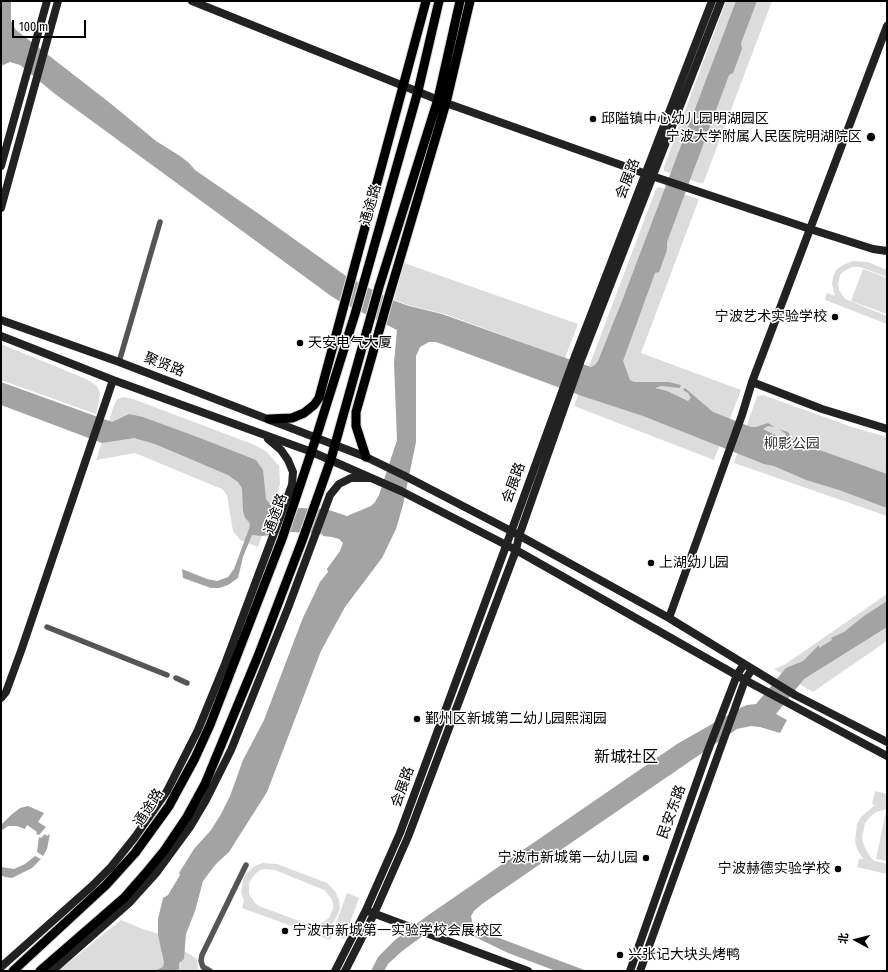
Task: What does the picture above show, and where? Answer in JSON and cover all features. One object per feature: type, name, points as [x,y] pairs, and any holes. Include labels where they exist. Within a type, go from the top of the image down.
[{"type":"main road","points":[[269,420],[292,418],[304,413],[314,405],[319,398],[354,274],[426,1]]},
{"type":"main road","name":"通途路","points":[[13,971],[106,885],[135,853],[169,806],[195,758],[210,726],[296,502],[312,452],[355,314],[418,92],[440,1]]},
{"type":"main road","points":[[40,971],[124,898],[164,850],[187,817],[208,777],[258,656],[302,541],[331,459],[379,287],[442,101],[460,1]]},
{"type":"main road","points":[[366,457],[356,426],[356,412],[470,1]]},
{"type":"street","points":[[1,166],[47,1]]},
{"type":"street","points":[[1,208],[58,1]]},
{"type":"street","points":[[192,1],[442,101],[648,175],[810,229],[873,249],[887,251]]},
{"type":"street","name":"会展路","points":[[335,971],[366,910],[400,833],[511,531],[648,175],[712,1]]},
{"type":"street","name":"会展路","points":[[648,175],[720,1]]},
{"type":"street","points":[[669,618],[742,415],[752,382],[810,229],[884,43],[887,26]]},
{"type":"street","points":[[119,362],[160,222]]},
{"type":"street","name":"聚贤路","points":[[1,320],[119,362],[366,457],[383,465],[511,531],[669,618],[771,681],[887,742]]},
{"type":"street","points":[[1,336],[113,380],[331,459],[401,491],[516,550],[745,680],[887,756]]},
{"type":"street","points":[[1,698],[6,692],[21,651],[113,380]]},
{"type":"street","points":[[752,382],[822,409],[887,429]]},
{"type":"street","name":"会展路","points":[[345,971],[374,914],[408,837],[516,550],[519,536],[565,393]]},
{"type":"street","points":[[1,967],[92,886],[111,867],[167,791],[198,730],[286,504],[292,485],[293,472],[288,460],[275,443],[260,433]]},
{"type":"street","points":[[52,971],[129,903],[157,872],[190,827],[206,800],[231,750],[288,608],[330,495],[339,484],[351,478],[375,479]]},
{"type":"street","points":[[47,627],[168,675]]},
{"type":"street","name":"民安东路","points":[[630,971],[707,753],[737,675],[744,664]]},
{"type":"street","name":"民安东路","points":[[640,971],[745,680],[752,669]]},
{"type":"street","points":[[176,678],[187,683]]},
{"type":"street","points":[[210,971],[203,967],[201,961],[202,955],[246,865]]},
{"type":"street","points":[[366,910],[528,971]]},
{"type":"green space","points":[[726,1],[772,1],[703,184],[664,171],[664,167]]},
{"type":"green space","points":[[659,187],[699,199],[641,353],[741,390],[714,460],[574,406],[656,189]]},
{"type":"green space","points":[[853,261],[868,262],[887,270],[887,277],[860,267],[852,267],[840,275],[838,284],[839,290],[845,299],[887,316],[887,324],[825,300],[827,293],[835,296],[832,284],[836,270]]},
{"type":"green space","points":[[404,263],[578,324],[565,358],[445,314],[411,306],[394,300]]},
{"type":"green space","points":[[863,269],[887,278],[887,314],[851,301]]},
{"type":"green space","points":[[1,344],[86,379],[97,386],[100,393],[96,414],[1,380]]},
{"type":"green space","name":"柳影公园","points":[[763,395],[852,427],[887,437],[887,516],[734,463],[757,396]]},
{"type":"green space","points":[[123,397],[133,399],[255,445],[267,452],[279,466],[280,484],[258,547],[240,540],[233,531],[227,495],[222,489],[135,453],[96,460],[113,408],[117,399]]},
{"type":"green space","points":[[887,594],[887,641],[813,692],[774,669],[784,665]]},
{"type":"green space","points":[[875,791],[887,794],[887,809],[876,812],[870,817],[865,823],[862,838],[864,846],[871,858],[875,861],[887,864],[887,874],[857,867],[859,859],[863,859],[857,849],[855,841],[857,824],[861,817],[875,805],[872,804]]},
{"type":"green space","points":[[887,811],[887,861],[876,859]]},
{"type":"green space","points":[[263,863],[277,864],[327,883],[335,891],[340,907],[338,914],[333,923],[321,930],[332,935],[330,940],[242,908],[244,901],[241,892],[243,880],[252,868]],"holes":[[[260,870],[275,870],[324,890],[331,898],[333,903],[333,909],[329,918],[320,924],[310,925],[259,906],[255,903],[249,894],[249,883],[255,874]]]},
{"type":"green space","points":[[347,893],[359,898],[344,939],[332,934]]},
{"type":"green space","points":[[121,920],[156,933],[197,959],[198,969],[204,971],[58,971]]},
{"type":"shaded area","points":[[1,1],[11,1],[11,21],[16,30],[156,141],[180,156],[195,170],[346,276],[392,300],[442,314],[591,367],[598,361],[622,301],[736,1],[757,1],[741,43],[742,49],[733,73],[729,75],[667,242],[667,250],[659,272],[655,273],[623,361],[630,380],[634,382],[669,382],[681,385],[680,388],[661,386],[655,388],[667,391],[688,401],[691,398],[688,393],[683,390],[685,388],[713,412],[751,427],[768,423],[774,427],[768,426],[763,429],[777,436],[786,437],[786,434],[779,429],[788,432],[794,441],[887,474],[887,508],[839,490],[806,480],[774,466],[764,464],[643,416],[582,396],[436,342],[429,342],[420,347],[416,356],[416,442],[403,505],[396,529],[382,558],[345,607],[321,651],[267,792],[229,852],[216,864],[203,881],[195,911],[186,934],[184,959],[179,963],[179,971],[155,971],[163,967],[164,962],[158,935],[158,919],[163,898],[168,895],[180,875],[179,873],[194,849],[211,830],[221,814],[230,796],[243,760],[264,720],[302,620],[320,582],[328,572],[327,569],[340,551],[343,543],[339,539],[323,536],[322,534],[292,532],[262,536],[252,535],[243,557],[238,578],[228,585],[219,588],[211,588],[183,578],[182,569],[207,579],[217,581],[228,577],[234,569],[250,526],[243,511],[242,488],[238,482],[228,475],[155,444],[134,438],[102,443],[1,405],[1,382],[112,422],[129,414],[143,417],[200,438],[256,460],[263,470],[266,499],[272,507],[326,509],[347,516],[371,506],[375,502],[379,495],[397,440],[394,363],[397,330],[331,296],[55,94],[20,65],[10,62],[1,66]]},
{"type":"shaded area","points":[[887,601],[887,627],[804,679],[776,714],[787,720],[780,733],[751,726],[737,729],[482,904],[471,916],[473,926],[483,932],[587,971],[556,971],[508,953],[471,935],[449,928],[440,928],[432,929],[401,952],[388,964],[384,971],[371,971],[378,957],[395,940],[427,916],[677,744],[742,707],[756,704],[786,668],[803,661],[819,645],[819,648],[832,640],[831,638],[844,632],[864,616]]},
{"type":"shaded area","points":[[28,806],[44,813],[38,822],[46,827],[39,835],[27,825],[25,829],[17,826],[8,826],[1,831],[1,825],[11,815],[20,808]]},
{"type":"shaded area","points":[[45,834],[47,836],[50,834],[47,849],[43,856],[37,852],[39,837],[41,838]]},
{"type":"shaded area","points":[[35,856],[41,859],[32,868],[12,878],[1,875],[1,867],[14,869],[25,864]]},
{"type":"place","name":"邱隘镇中心幼儿园明湖园区","points":[[593,119]]},
{"type":"place","name":"宁波大学附属人民医院明湖院区","points":[[871,137]]},
{"type":"place","name":"宁波艺术实验学校","points":[[835,317]]},
{"type":"place","name":"天安电气大厦","points":[[300,343]]},
{"type":"place","name":"上湖幼儿园","points":[[651,563]]},
{"type":"place","name":"鄞州区新城第二幼儿园熙润园","points":[[417,719]]},
{"type":"place","name":"宁波市新城第一幼儿园","points":[[646,858]]},
{"type":"place","name":"宁波赫德实验学校","points":[[838,869]]},
{"type":"place","name":"宁波市新城第一实验学校会展校区","points":[[285,931]]},
{"type":"place","name":"兴张记大块头烤鸭","points":[[620,955]]},
{"type":"district","name":"新城社区","points":[[626,758]]}]
